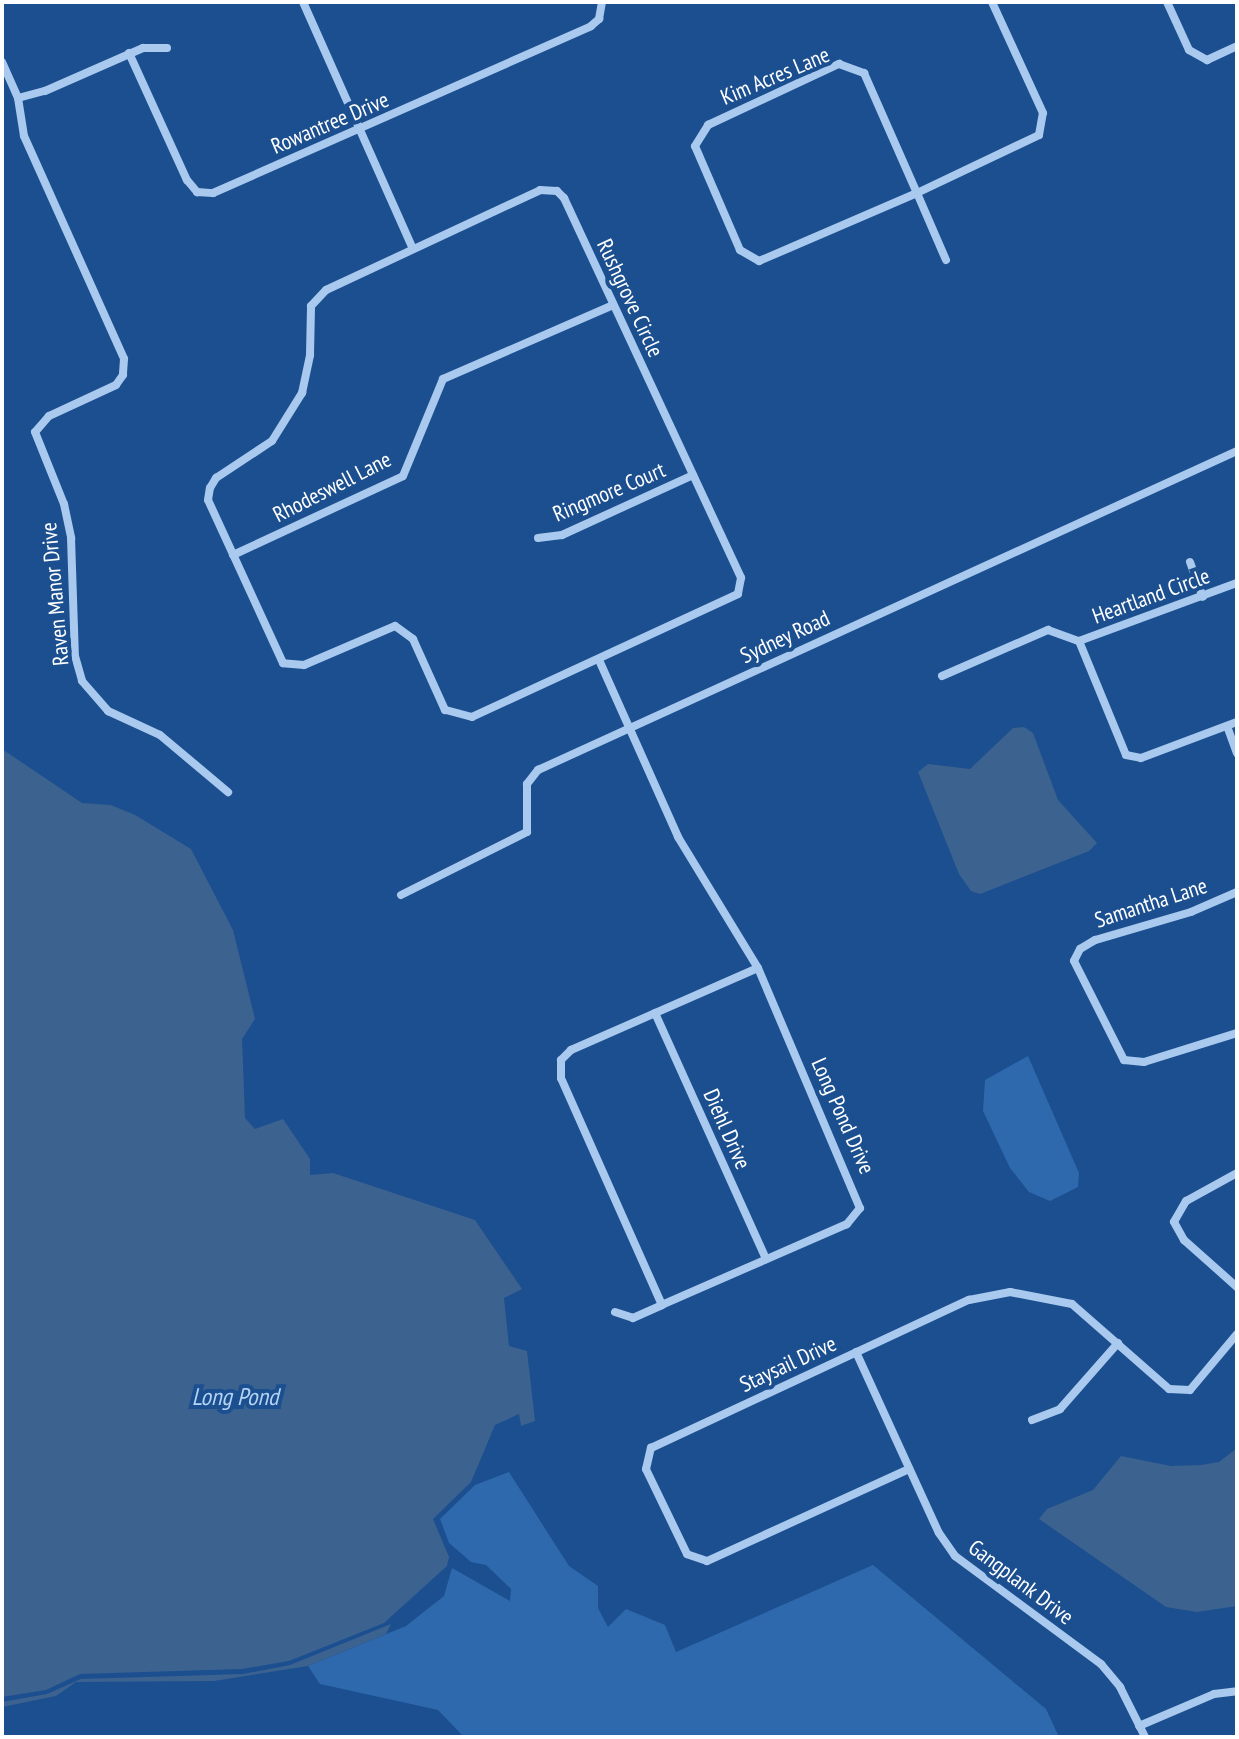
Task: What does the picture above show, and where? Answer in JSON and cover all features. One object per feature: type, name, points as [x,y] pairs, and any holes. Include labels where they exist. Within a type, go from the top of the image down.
[{"type":"street","points":[[303,2],[413,249]]},
{"type":"street","name":"Rowantree Drive","points":[[129,53],[197,192],[213,193],[360,131],[591,26],[599,19],[602,2]]},
{"type":"street","name":"Kim Acres Lane","points":[[946,260],[917,193],[864,73],[839,64],[708,125],[695,146],[740,250],[759,261],[917,193],[1039,135],[1043,113],[992,2]]},
{"type":"street","points":[[1167,2],[1189,50],[1207,60],[1237,46]]},
{"type":"street","points":[[18,98],[45,91],[129,53],[167,48]]},
{"type":"street","name":"Raven Manor Drive","points":[[2,62],[18,98],[24,136],[124,359],[116,385],[49,416],[35,432],[64,504],[71,538],[75,656],[82,681],[108,711],[160,735],[228,792]]},
{"type":"street","name":"Rushgrove Circle","points":[[540,190],[557,191],[613,305],[741,578],[738,594],[599,660],[462,719],[445,710],[403,628],[385,628],[304,665],[283,663],[208,500],[210,488],[272,441],[302,393],[310,355],[311,306],[341,282],[540,190]]},
{"type":"street","name":"Rhodeswell Lane","points":[[233,555],[403,476],[434,391],[443,379],[613,305]]},
{"type":"street","name":"Sydney Road","points":[[401,895],[527,832],[527,784],[538,770],[1237,451]]},
{"type":"street","name":"Ringmore Court","points":[[538,538],[562,535],[693,475]]},
{"type":"street","points":[[1190,562],[1203,597]]},
{"type":"street","name":"Heartland Circle","points":[[1237,583],[1079,641],[1126,755],[1141,758],[1237,722]]},
{"type":"street","points":[[942,676],[1048,630],[1079,641]]},
{"type":"street","name":"Long Pond Drive","points":[[599,660],[678,837],[758,968],[860,1208],[847,1224],[633,1318],[615,1312]]},
{"type":"street","points":[[1227,726],[1237,753]]},
{"type":"street","name":"Samantha Lane","points":[[1237,892],[1191,912],[1095,940],[1080,949],[1074,961],[1124,1060],[1144,1062],[1237,1033]]},
{"type":"street","points":[[662,1305],[561,1078],[561,1060],[571,1050],[758,968]]},
{"type":"street","name":"Diehl Drive","points":[[655,1013],[766,1259]]},
{"type":"street","points":[[1237,1173],[1186,1201],[1174,1222],[1184,1240],[1237,1287]]},
{"type":"street","name":"Staysail Drive","points":[[909,1469],[707,1561],[687,1554],[646,1469],[651,1448],[969,1300],[1010,1292],[1072,1304],[1169,1389],[1190,1390],[1237,1334]]},
{"type":"street","points":[[1032,1420],[1060,1409],[1118,1343]]},
{"type":"street","name":"Gangplank Drive","points":[[856,1352],[909,1469],[955,1556],[1101,1664],[1120,1687],[1145,1737]]},
{"type":"street","points":[[1139,1726],[1214,1694],[1237,1691]]},
{"type":"shaded area","points":[[1028,1056],[1079,1173],[1078,1187],[1050,1201],[1029,1192],[1010,1168],[983,1111],[985,1080]]},
{"type":"shaded area","points":[[509,1472],[569,1566],[598,1586],[598,1608],[608,1627],[626,1609],[665,1625],[676,1652],[873,1565],[1046,1709],[1059,1737],[464,1737],[438,1710],[320,1684],[308,1666],[406,1626],[444,1596],[452,1568],[510,1601],[511,1589],[486,1565],[471,1562],[449,1543],[440,1519],[475,1485]]},
{"type":"water","points":[[1024,727],[1033,733],[1058,800],[1097,843],[1089,851],[980,894],[971,891],[959,874],[918,772],[928,764],[970,769],[1013,728]]},
{"type":"water","name":"Long Pond","points":[[2,749],[82,803],[111,805],[135,815],[191,849],[233,930],[255,1019],[242,1039],[245,1118],[255,1129],[283,1119],[310,1159],[310,1175],[333,1173],[475,1220],[522,1289],[504,1298],[509,1346],[527,1351],[535,1421],[521,1426],[519,1414],[495,1425],[471,1482],[433,1519],[449,1557],[447,1566],[384,1623],[289,1661],[242,1669],[80,1674],[46,1690],[2,1697]]},
{"type":"water","points":[[1237,1448],[1237,1606],[1197,1612],[1166,1607],[1039,1519],[1047,1509],[1093,1490],[1121,1456],[1171,1466],[1201,1465],[1219,1462]]},
{"type":"water","points":[[391,1624],[386,1634],[308,1666],[214,1681],[76,1682],[56,1696],[2,1707],[2,1702],[47,1694],[81,1679],[243,1674],[290,1665]]}]
